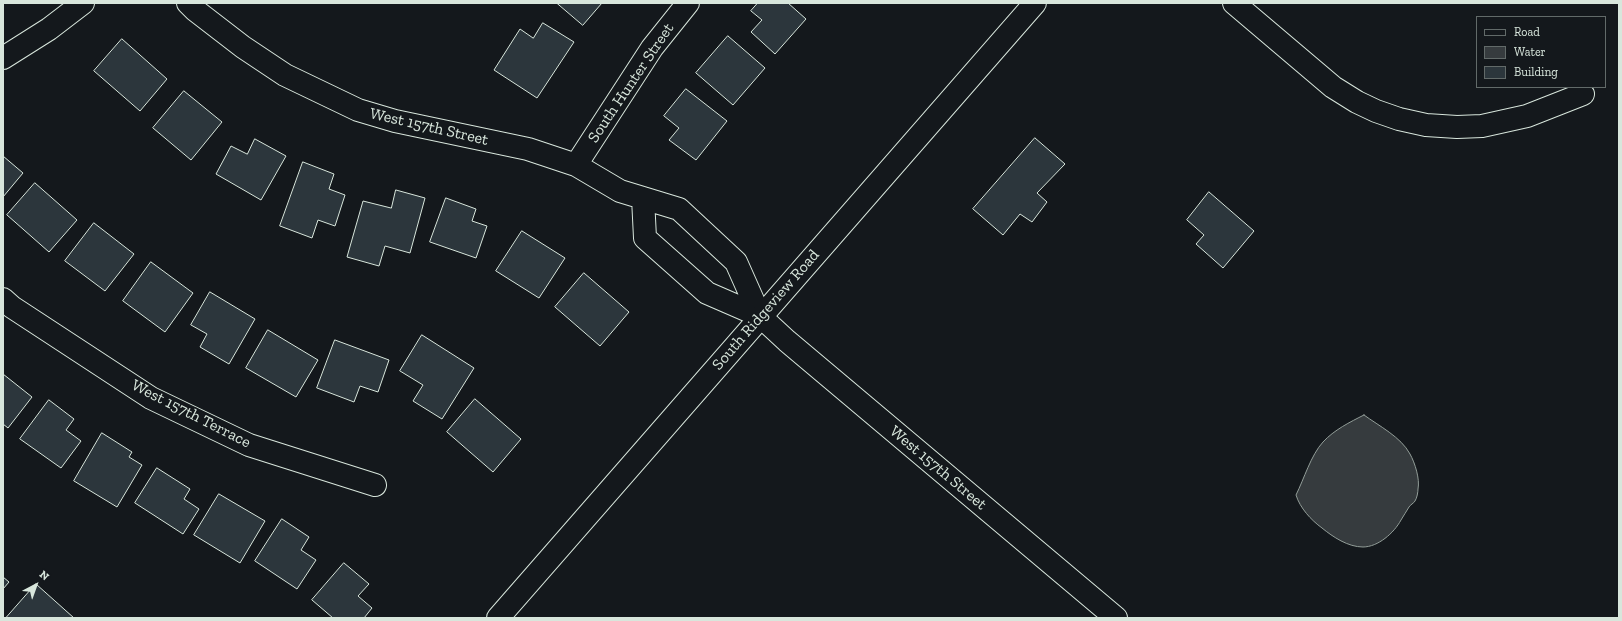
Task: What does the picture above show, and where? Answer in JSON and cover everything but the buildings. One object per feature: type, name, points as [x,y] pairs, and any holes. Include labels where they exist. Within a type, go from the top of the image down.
[{"type":"street","points":[[3,58],[49,29],[83,3]]},
{"type":"street","name":"West 157th Street","points":[[188,3],[243,47],[285,75],[358,110],[395,121],[528,149],[576,165],[620,191],[679,209],[736,262],[760,316]]},
{"type":"street","name":"South Hunter Street","points":[[576,165],[652,48],[688,3]]},
{"type":"street","name":"South Ridgeview Road","points":[[498,618],[760,316],[1035,3]]},
{"type":"street","points":[[1234,3],[1333,87],[1357,102],[1376,111],[1399,119],[1426,125],[1457,127],[1482,126],[1527,116],[1583,94]]},
{"type":"street","name":"West 157th Street","points":[[643,198],[645,238],[707,293],[760,316],[787,341],[1116,618]]},
{"type":"street","name":"West 157th Terrace","points":[[3,299],[12,307],[151,398],[249,445],[375,485]]},
{"type":"water","points":[[1364,415],[1395,437],[1406,448],[1412,458],[1418,476],[1418,493],[1416,500],[1390,534],[1374,545],[1357,547],[1336,538],[1314,521],[1300,505],[1296,495],[1311,460],[1323,442],[1337,430]]}]
